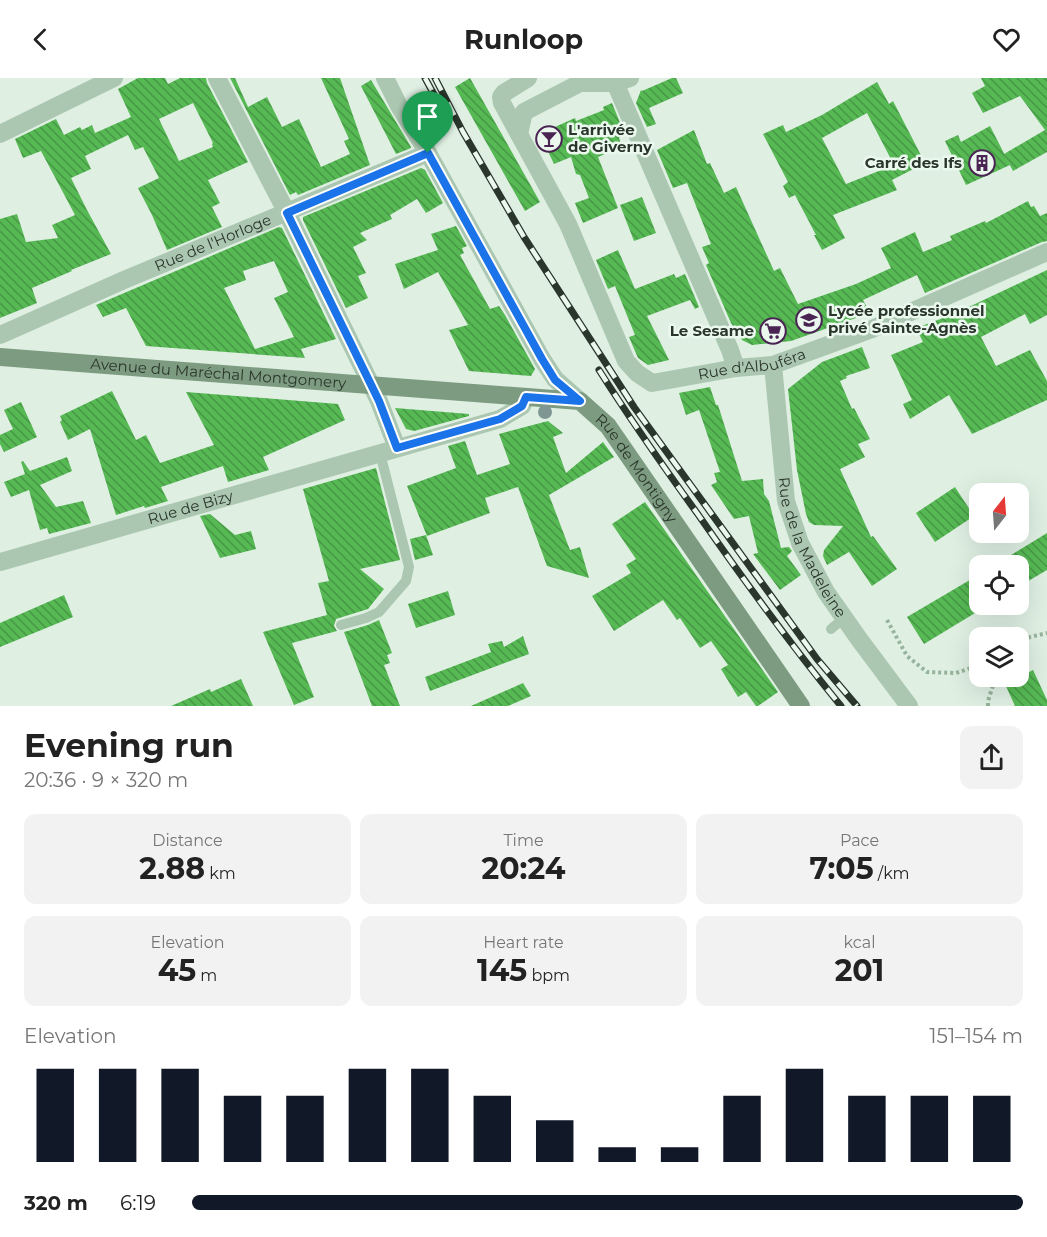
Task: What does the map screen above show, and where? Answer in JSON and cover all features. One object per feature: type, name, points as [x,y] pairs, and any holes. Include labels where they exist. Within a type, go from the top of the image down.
[{"type":"main road","name":"Avenue du Maréchal Montgomery","points":[[0,357],[580,401]]},
{"type":"main road","name":"Rue de Montigny","points":[[580,401],[608,426],[801,706]]},
{"type":"street","points":[[0,134],[114,78]]},
{"type":"street","points":[[217,78],[287,213],[379,401],[389,450]]},
{"type":"street","name":"Rue de Montigny","points":[[385,78],[542,359],[555,380],[580,401]]},
{"type":"street","points":[[519,134],[501,97],[528,78]]},
{"type":"street","points":[[519,134],[524,112],[580,83],[620,80],[736,368]]},
{"type":"street","name":"Rue d'Albuféra","points":[[519,134],[568,224],[626,361],[637,373],[652,383],[736,368],[773,365],[872,329],[1047,252]]},
{"type":"street","name":"Rue de l'Horloge","points":[[0,334],[123,280],[428,153]]},
{"type":"street","name":"Rue de la Madeleine","points":[[773,365],[786,501],[800,543],[826,592],[837,623],[909,706]]},
{"type":"street","name":"Rue de Bizy","points":[[0,562],[500,419],[522,406],[526,397]]},
{"type":"lane","points":[[341,625],[379,612],[406,581],[409,567],[389,450]]},
{"type":"path","points":[[887,620],[907,656],[927,672],[956,673],[969,669]]},
{"type":"path","points":[[1029,638],[1047,633]]},
{"type":"path","points":[[988,706],[992,687]]},
{"type":"building","points":[[138,78],[165,78],[168,84],[180,78],[206,78],[248,162],[208,180],[220,203],[212,207],[222,227],[167,250],[138,188],[159,178],[143,147],[135,150],[128,135],[85,156],[91,169],[71,178],[111,254],[32,288],[37,303],[0,318],[0,219],[17,214],[26,242],[58,238],[52,225],[75,215],[41,151],[23,158],[15,139],[56,119],[64,135],[80,127],[82,130],[92,125],[95,133],[131,117],[118,89]],"holes":[[[193,103],[213,147],[179,161],[159,119]]]},
{"type":"building","points":[[230,78],[235,78],[248,107],[267,97],[282,127],[299,119],[321,167],[350,154],[344,141],[349,139],[321,78],[340,78],[370,165],[298,195],[296,192],[290,195]]},
{"type":"building","points":[[470,78],[540,202],[525,211],[455,87]]},
{"type":"building","points":[[676,78],[683,93],[649,108],[656,124],[647,127],[636,103],[641,90]]},
{"type":"building","points":[[981,78],[1047,78],[1047,152],[1013,171],[1004,154],[1045,130],[1020,96],[983,113],[972,93],[985,86]]},
{"type":"building","points":[[371,80],[411,148],[396,154],[361,86]]},
{"type":"building","points":[[877,82],[889,104],[893,101],[925,163],[892,180],[897,190],[833,215],[845,238],[822,250],[795,195],[789,198],[783,186],[788,182],[763,134],[783,125],[786,132],[822,115]],"holes":[[[867,113],[894,165],[846,184],[822,138]]]},
{"type":"building","points":[[612,103],[625,135],[619,138],[622,147],[598,157],[618,208],[583,223],[575,203],[589,198],[580,175],[576,174],[571,157],[554,164],[542,139],[546,131],[575,118],[576,121],[604,110],[603,107]]},
{"type":"building","points":[[990,126],[1010,165],[966,185],[945,141],[958,135],[961,142]]},
{"type":"building","points":[[694,130],[707,164],[710,163],[724,193],[736,187],[774,271],[780,268],[798,304],[856,284],[891,268],[881,248],[915,232],[923,252],[952,240],[950,236],[985,221],[986,223],[1028,201],[1040,216],[1047,213],[1047,241],[925,293],[917,275],[863,300],[870,313],[791,341],[752,345],[742,340],[731,323],[706,265],[709,263],[702,247],[711,244],[687,183],[673,188],[657,150]]},
{"type":"building","points":[[421,168],[425,170],[443,203],[426,213],[417,199],[390,215],[392,219],[360,233],[367,240],[353,247],[366,273],[358,276],[368,298],[346,308],[303,217]]},
{"type":"building","points":[[642,197],[656,233],[634,241],[620,205]]},
{"type":"building","points":[[456,226],[467,246],[462,248],[464,253],[460,255],[490,309],[499,306],[505,315],[535,369],[531,376],[469,371],[449,330],[468,325],[438,272],[404,289],[395,264],[438,250],[431,234]]},
{"type":"building","points":[[279,227],[282,228],[336,339],[301,349],[305,358],[146,346],[126,308],[103,317],[96,305]],"holes":[[[274,261],[288,292],[274,298],[294,337],[255,349],[224,288],[246,280],[243,271]]]},
{"type":"building","points":[[618,250],[635,289],[674,274],[676,278],[685,274],[699,307],[695,309],[690,300],[647,316],[669,360],[648,365],[638,358],[629,337],[635,335],[615,286],[608,289],[596,260]]},
{"type":"building","points":[[1047,270],[1047,315],[1030,324],[1025,314],[981,337],[996,366],[1030,350],[1047,381],[1047,400],[972,434],[949,395],[910,419],[903,404],[912,400],[891,355],[923,342],[916,328],[954,314]]},
{"type":"building","points":[[862,347],[870,368],[846,376],[847,378],[840,381],[852,409],[854,408],[870,439],[858,444],[865,457],[840,469],[871,537],[873,536],[897,569],[872,586],[849,552],[827,565],[823,556],[824,550],[843,526],[814,525],[809,522],[797,470],[788,389],[822,362]]},
{"type":"building","points":[[710,387],[742,481],[763,479],[764,494],[769,501],[781,548],[789,547],[792,551],[787,556],[801,575],[780,590],[753,554],[758,553],[749,516],[734,519],[711,485],[717,482],[714,473],[720,472],[699,410],[686,415],[679,393]]},
{"type":"building","points":[[112,391],[136,440],[146,435],[160,463],[214,445],[186,392],[338,404],[345,420],[263,457],[269,470],[228,482],[223,466],[161,487],[168,501],[116,515],[90,429],[68,440],[60,422],[62,420],[60,416]]},
{"type":"building","points":[[21,402],[37,437],[4,452],[0,444],[0,435],[13,429],[4,410]]},
{"type":"building","points":[[395,408],[469,414],[469,416],[414,431],[406,429]]},
{"type":"building","points":[[548,421],[563,433],[553,437],[566,473],[603,442],[614,457],[549,495],[570,550],[580,547],[589,578],[547,566],[518,487],[485,498],[490,513],[427,536],[407,486],[456,468],[448,446],[465,441],[477,475],[510,464],[499,434]]},
{"type":"building","points":[[67,457],[72,471],[40,485],[56,507],[83,501],[91,523],[49,534],[47,528],[40,530],[29,490],[11,497],[4,482],[25,474],[21,462],[23,461],[30,471]]},
{"type":"building","points":[[376,468],[400,560],[360,569],[384,589],[368,609],[336,619],[334,626],[337,631],[292,643],[314,697],[294,705],[263,632],[327,615],[318,583],[329,581],[303,489]]},
{"type":"building","points":[[955,487],[969,508],[969,519],[935,542],[916,513]]},
{"type":"building","points":[[645,502],[778,692],[758,706],[746,692],[738,697],[721,669],[728,665],[711,641],[700,648],[680,618],[677,620],[663,600],[614,631],[592,596],[631,573],[626,565],[636,559],[612,524]]},
{"type":"building","points":[[210,514],[235,535],[251,531],[256,549],[220,558],[200,516]]},
{"type":"building","points":[[1047,533],[1047,570],[1029,581],[1029,555],[1011,555]]},
{"type":"building","points":[[426,535],[433,555],[415,560],[410,539]]},
{"type":"building","points":[[969,580],[969,615],[972,615],[924,644],[907,617]]},
{"type":"building","points":[[448,591],[455,615],[416,628],[408,604]]},
{"type":"building","points":[[64,595],[73,617],[0,647],[0,623]]},
{"type":"building","points":[[379,620],[392,653],[387,655],[390,663],[384,665],[400,706],[372,706],[344,632]]},
{"type":"building","points":[[523,636],[529,654],[430,691],[425,677],[491,652],[488,644],[502,641],[504,647]]},
{"type":"building","points":[[1033,670],[1047,700],[1047,706],[1015,706],[1006,687],[1029,687],[1029,672]]},
{"type":"building","points":[[241,679],[253,706],[171,706],[210,689],[211,692]]},
{"type":"building","points":[[523,683],[531,696],[508,706],[471,706]]},
{"type":"railway","points":[[425,78],[443,111]]},
{"type":"railway","points":[[435,78],[463,132],[524,237],[634,407],[817,659],[857,706]]},
{"type":"railway","points":[[599,370],[749,587],[841,706]]},
{"type":"place","name":"L'arrivée de Giverny","points":[[549,139]]},
{"type":"place","name":"Carré des Ifs","points":[[982,163]]},
{"type":"place","name":"Lycée professionnel privé Sainte-Agnès","points":[[809,320]]},
{"type":"place","name":"Le Sesame","points":[[773,331]]},
{"type":"route","points":[[428,153],[542,359],[555,380],[580,401],[526,397],[522,406],[500,419],[397,448],[379,401],[287,213],[428,153]]}]
